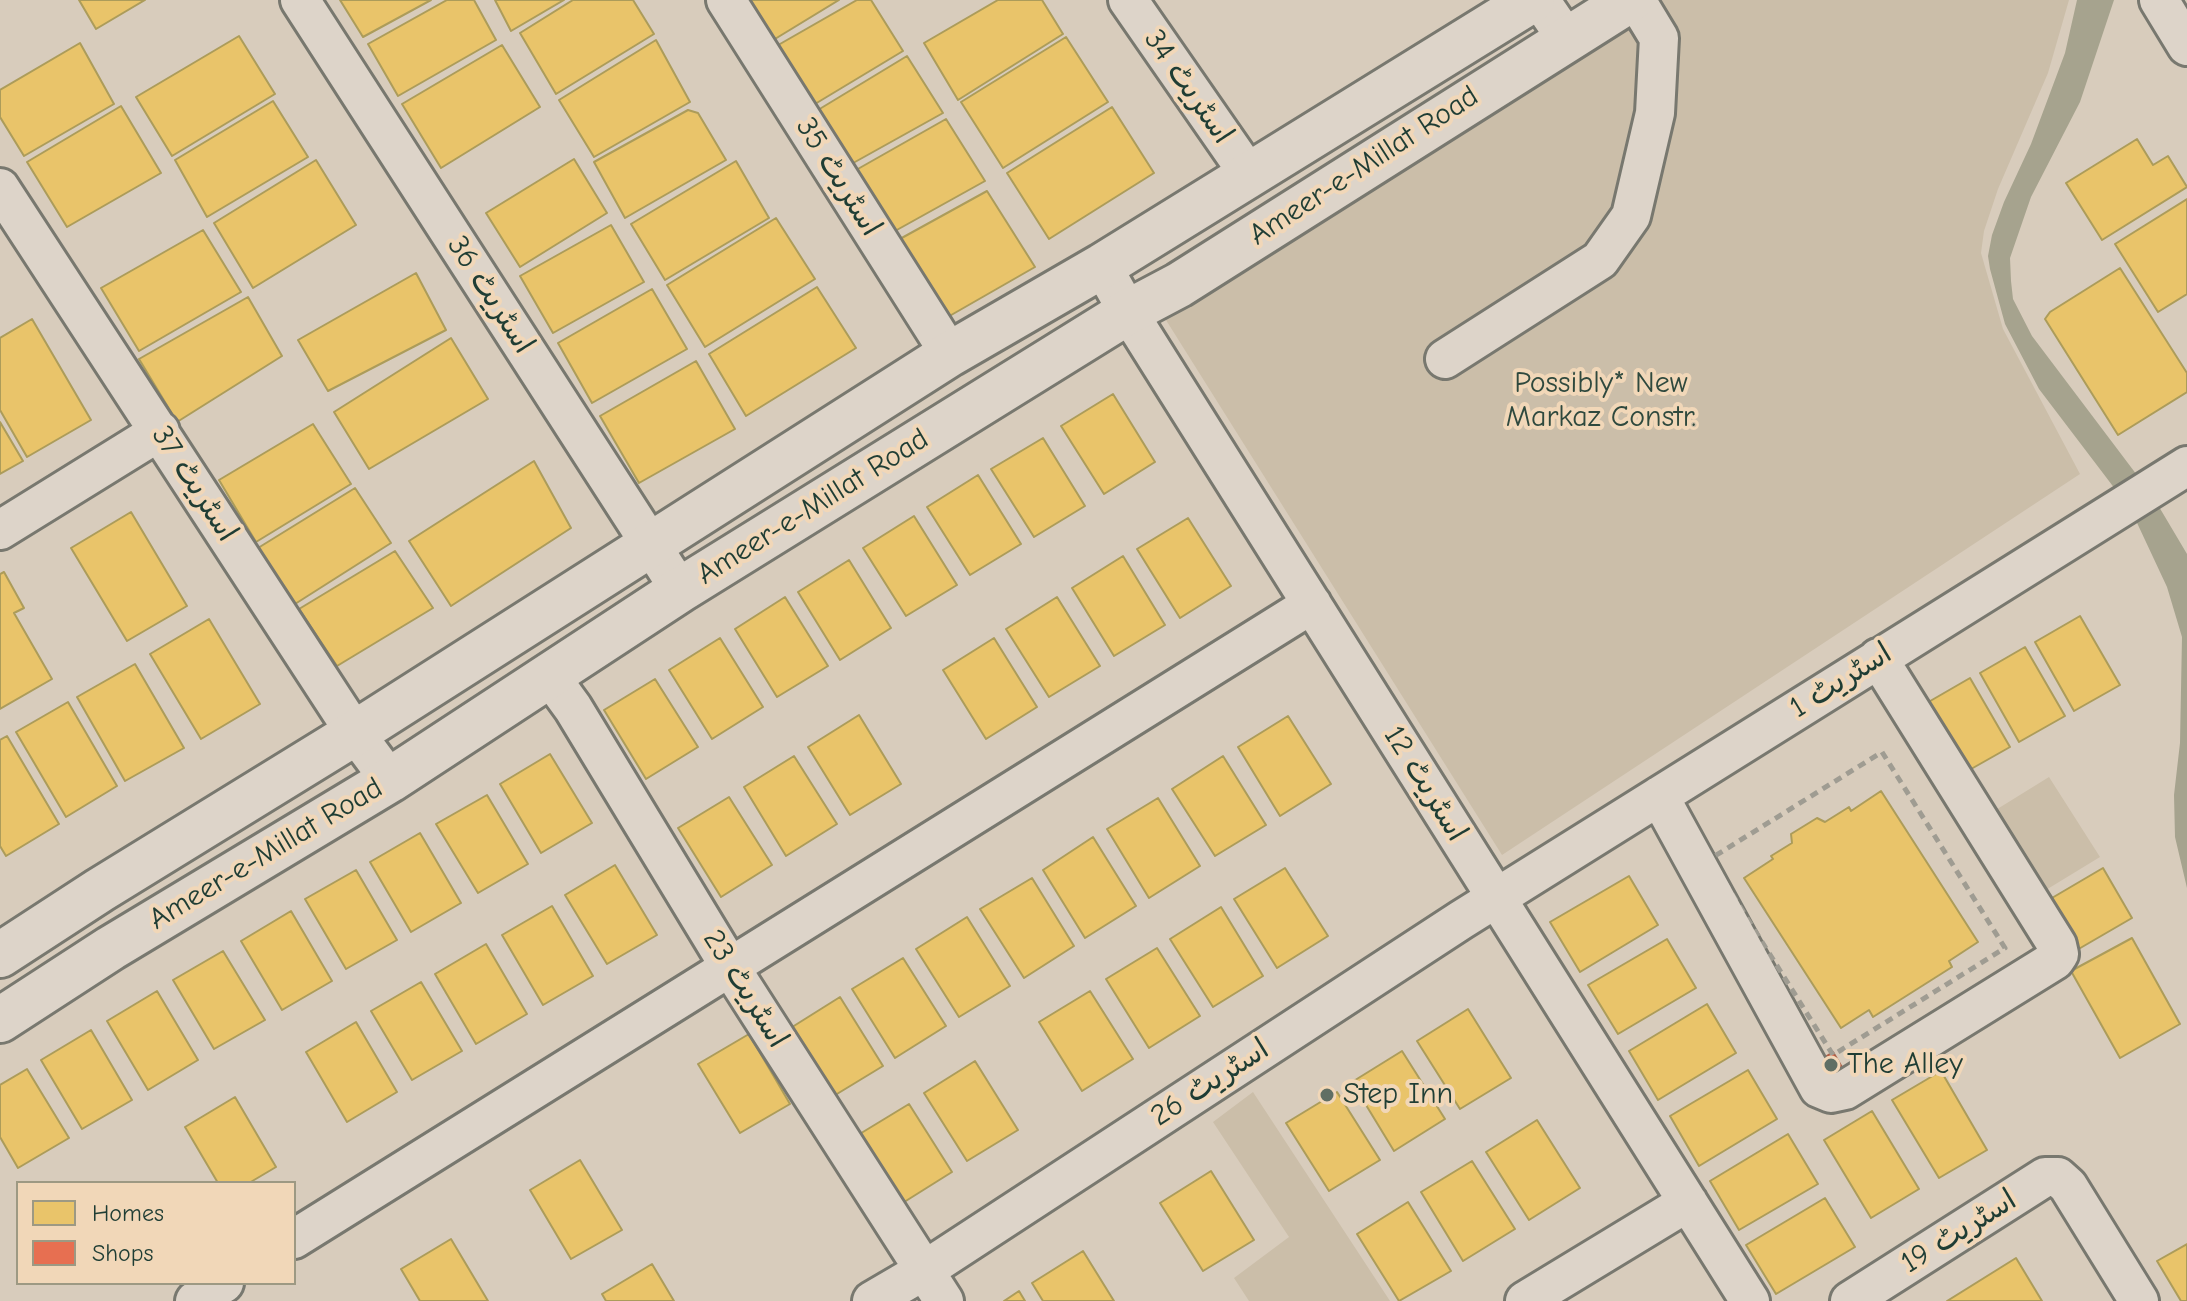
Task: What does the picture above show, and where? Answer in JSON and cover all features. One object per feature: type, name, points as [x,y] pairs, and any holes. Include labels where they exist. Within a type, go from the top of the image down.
[{"type":"main road","name":"Ameer-e-Millat Road","points":[[0,955],[950,354],[1102,266],[1532,0]]},
{"type":"main road","name":"Ameer-e-Millat Road","points":[[0,1020],[111,948],[390,780],[680,590],[1128,312],[1179,285],[1630,0]]},
{"type":"street","name":"اسٹریٹ 36","points":[[300,0],[680,590]]},
{"type":"street","name":"اسٹریٹ 35","points":[[726,0],[950,354]]},
{"type":"street","name":"اسٹریٹ 34","points":[[1128,0],[1248,173]]},
{"type":"street","points":[[1540,0],[1566,38]]},
{"type":"street","points":[[1445,359],[1600,260],[1631,216],[1655,113],[1659,38],[1636,0]]},
{"type":"street","points":[[2159,0],[2187,46]]},
{"type":"street","name":"اسٹریٹ 37","points":[[0,188],[355,733],[390,780]]},
{"type":"street","name":"اسٹریٹ 12","points":[[1102,266],[1750,1301]]},
{"type":"street","points":[[0,530],[160,431]]},
{"type":"street","name":"اسٹریٹ 1","points":[[1497,898],[2173,476]]},
{"type":"street","points":[[296,1238],[1312,604]]},
{"type":"street","points":[[1659,796],[1819,1088],[1831,1093],[1845,1090],[2055,960],[2059,954],[2057,945],[1878,658]]},
{"type":"street","name":"اسٹریٹ 23","points":[[549,675],[573,708],[730,967],[935,1286]]},
{"type":"street","name":"اسٹریٹ 26","points":[[935,1286],[1497,898]]},
{"type":"street","name":"اسٹریٹ 19","points":[[1850,1301],[2045,1177],[2058,1177],[2068,1186],[2139,1301]]},
{"type":"street","points":[[1525,1301],[1688,1202]]},
{"type":"street","points":[[195,1301],[221,1285]]},
{"type":"street","points":[[872,1301],[935,1286]]},
{"type":"path","points":[[1882,752],[2005,948],[1833,1055],[1710,859],[1882,752]]},
{"type":"green space","name":"Possibly* New Markaz Constr.","points":[[1641,0],[2069,0],[2048,73],[1998,189],[1984,231],[1981,253],[2003,329],[2080,474],[1502,855],[1149,293]]},
{"type":"green space","points":[[2049,777],[2100,857],[2036,896],[1986,816]]},
{"type":"green space","points":[[1253,1092],[1390,1301],[1249,1301],[1234,1278],[1289,1237],[1213,1122]]},
{"type":"shaded area","points":[[2077,0],[2114,0],[2080,102],[2031,197],[2010,258],[2013,299],[2032,336],[2152,495],[2187,554],[2187,888],[2175,837],[2174,795],[2180,743],[2182,637],[2167,587],[2131,510],[2039,389],[2005,324],[1988,256],[2004,202],[2031,144],[2065,53]]},
{"type":"building: Homes","points":[[79,0],[145,0],[96,29]]},
{"type":"building: Homes","points":[[340,0],[431,0],[363,37]]},
{"type":"building: Homes","points":[[447,0],[474,0],[496,40],[398,96],[368,44]]},
{"type":"building: Homes","points":[[495,0],[564,0],[511,31]]},
{"type":"building: Homes","points":[[573,0],[633,0],[654,34],[556,94],[520,33]]},
{"type":"building: Homes","points":[[743,0],[839,0],[770,42]]},
{"type":"building: Homes","points":[[857,0],[871,0],[903,51],[810,107],[773,48]]},
{"type":"building: Homes","points":[[998,0],[1042,0],[1063,34],[958,100],[924,43]]},
{"type":"building: Homes","points":[[239,36],[275,94],[172,156],[136,97]]},
{"type":"building: Homes","points":[[1066,37],[1108,102],[1003,168],[961,102]]},
{"type":"building: Homes","points":[[656,40],[690,102],[594,157],[559,100]]},
{"type":"building: Homes","points":[[80,43],[114,104],[24,156],[0,117],[0,90]]},
{"type":"building: Homes","points":[[502,45],[540,107],[441,168],[402,104]]},
{"type":"building: Homes","points":[[907,56],[943,113],[846,167],[813,113]]},
{"type":"building: Homes","points":[[273,101],[308,157],[207,217],[175,160]]},
{"type":"building: Homes","points":[[121,106],[161,173],[67,227],[27,162]]},
{"type":"building: Homes","points":[[1112,107],[1154,173],[1049,239],[1007,173]]},
{"type":"building: Homes","points":[[688,110],[698,113],[726,160],[625,218],[594,162]]},
{"type":"building: Homes","points":[[946,119],[985,181],[886,236],[849,174]]},
{"type":"building: Homes","points":[[2137,139],[2153,165],[2168,156],[2187,187],[2102,240],[2066,183]]},
{"type":"building: Homes","points":[[574,159],[607,213],[520,267],[486,213]]},
{"type":"building: Homes","points":[[316,160],[356,225],[253,288],[214,223]]},
{"type":"building: Homes","points":[[736,161],[769,218],[665,280],[631,224]]},
{"type":"building: Homes","points":[[987,191],[1035,267],[939,322],[889,245]]},
{"type":"building: Homes","points":[[2187,199],[2187,294],[2158,312],[2115,244]]},
{"type":"building: Homes","points":[[776,218],[815,279],[705,347],[667,285]]},
{"type":"building: Homes","points":[[611,225],[644,282],[553,333],[520,276]]},
{"type":"building: Homes","points":[[203,230],[241,292],[139,351],[101,288]]},
{"type":"building: Homes","points":[[2120,268],[2187,373],[2187,392],[2118,435],[2045,319],[2050,312]]},
{"type":"building: Homes","points":[[416,273],[446,330],[328,391],[298,340]]},
{"type":"building: Homes","points":[[817,287],[856,348],[746,416],[709,354]]},
{"type":"building: Homes","points":[[652,289],[687,349],[592,403],[558,343]]},
{"type":"building: Homes","points":[[248,297],[282,356],[177,422],[139,359]]},
{"type":"building: Homes","points":[[32,319],[91,420],[27,457],[0,410],[0,338]]},
{"type":"building: Homes","points":[[451,338],[488,399],[369,469],[334,412]]},
{"type":"building: Homes","points":[[696,361],[735,429],[639,483],[600,416]]},
{"type":"building: Homes","points":[[1113,394],[1155,462],[1104,494],[1061,426]]},
{"type":"building: Homes","points":[[0,422],[23,461],[0,474]]},
{"type":"building: Homes","points":[[313,424],[351,484],[256,542],[219,480]]},
{"type":"building: Homes","points":[[1043,438],[1085,506],[1034,537],[991,469]]},
{"type":"building: Homes","points":[[534,461],[571,528],[451,606],[409,541]]},
{"type":"building: Homes","points":[[978,475],[1021,544],[970,575],[927,507]]},
{"type":"building: Homes","points":[[355,488],[391,543],[295,604],[258,548]]},
{"type":"building: Homes","points":[[131,512],[187,606],[127,641],[71,548]]},
{"type":"building: Homes","points":[[914,516],[957,585],[906,616],[863,548]]},
{"type":"building: Homes","points":[[1188,518],[1231,586],[1180,618],[1137,549]]},
{"type":"building: Homes","points":[[395,551],[433,608],[337,666],[299,609]]},
{"type":"building: Homes","points":[[1123,556],[1165,625],[1114,656],[1072,588]]},
{"type":"building: Homes","points":[[849,560],[891,628],[840,660],[798,592]]},
{"type":"building: Homes","points":[[4,572],[24,608],[14,613],[52,679],[0,709],[0,574]]},
{"type":"building: Homes","points":[[785,597],[828,666],[777,697],[735,629]]},
{"type":"building: Homes","points":[[1057,597],[1100,666],[1049,697],[1006,629]]},
{"type":"building: Homes","points":[[2080,616],[2120,685],[2074,711],[2035,642]]},
{"type":"building: Homes","points":[[209,619],[260,704],[201,739],[150,654]]},
{"type":"building: Homes","points":[[720,638],[763,707],[712,739],[669,670]]},
{"type":"building: Homes","points":[[994,638],[1037,707],[986,739],[943,670]]},
{"type":"building: Homes","points":[[2025,647],[2065,716],[2019,742],[1980,673]]},
{"type":"building: Homes","points":[[135,664],[184,748],[125,781],[77,697]]},
{"type":"building: Homes","points":[[1970,678],[2010,747],[1964,773],[1925,704]]},
{"type":"building: Homes","points":[[655,679],[698,747],[646,779],[604,710]]},
{"type":"building: Homes","points":[[68,702],[117,786],[66,817],[16,732]]},
{"type":"building: Homes","points":[[859,715],[901,784],[850,815],[808,747]]},
{"type":"building: Homes","points":[[1288,716],[1331,784],[1280,816],[1238,747]]},
{"type":"building: Homes","points":[[7,736],[59,824],[6,856],[0,846],[0,740]]},
{"type":"building: Homes","points":[[550,754],[592,823],[541,853],[500,784]]},
{"type":"building: Homes","points":[[794,756],[837,824],[786,856],[744,787]]},
{"type":"building: Homes","points":[[1223,756],[1266,825],[1215,856],[1172,789]]},
{"type":"building: Homes","points":[[1881,791],[1978,942],[1949,961],[1952,967],[1873,1017],[1869,1010],[1841,1028],[1744,878],[1792,843],[1791,834],[1817,818],[1825,822],[1849,807],[1851,811]]},
{"type":"building: Homes","points":[[487,795],[528,864],[478,893],[436,824]]},
{"type":"building: Homes","points":[[729,797],[772,865],[721,897],[678,828]]},
{"type":"building: Homes","points":[[1158,798],[1200,866],[1149,898],[1107,829]]},
{"type":"building: Homes","points":[[420,833],[461,903],[411,932],[370,862]]},
{"type":"building: Homes","points":[[1093,837],[1136,906],[1085,938],[1043,870]]},
{"type":"building: Homes","points":[[615,865],[657,935],[607,964],[565,895]]},
{"type":"building: Homes","points":[[1285,868],[1328,936],[1277,968],[1234,899]]},
{"type":"building: Homes","points":[[2103,868],[2132,918],[2070,954],[2040,905]]},
{"type":"building: Homes","points":[[356,870],[397,940],[346,969],[305,899]]},
{"type":"building: Homes","points":[[1629,876],[1658,925],[1580,972],[1550,922]]},
{"type":"building: Homes","points":[[1032,878],[1074,946],[1024,978],[980,909]]},
{"type":"building: Homes","points":[[552,906],[593,976],[543,1005],[502,935]]},
{"type":"building: Homes","points":[[1221,907],[1263,976],[1213,1007],[1170,939]]},
{"type":"building: Homes","points":[[291,911],[332,981],[282,1010],[241,941]]},
{"type":"building: Homes","points":[[967,917],[1010,986],[959,1017],[916,949]]},
{"type":"building: Homes","points":[[2132,938],[2180,1024],[2120,1058],[2071,971]]},
{"type":"building: Homes","points":[[1667,939],[1696,988],[1618,1034],[1588,985]]},
{"type":"building: Homes","points":[[486,944],[527,1014],[476,1044],[435,974]]},
{"type":"building: Homes","points":[[1157,948],[1200,1016],[1149,1048],[1106,979]]},
{"type":"building: Homes","points":[[223,951],[265,1020],[214,1049],[173,980]]},
{"type":"building: Homes","points":[[903,958],[946,1026],[895,1058],[852,989]]},
{"type":"building: Homes","points":[[421,982],[462,1051],[412,1080],[371,1011]]},
{"type":"building: Homes","points":[[157,991],[198,1060],[148,1090],[107,1021]]},
{"type":"building: Homes","points":[[1090,991],[1133,1059],[1082,1091],[1039,1022]]},
{"type":"building: Homes","points":[[840,997],[883,1066],[832,1097],[789,1029]]},
{"type":"building: Homes","points":[[1707,1004],[1736,1053],[1658,1100],[1629,1051]]},
{"type":"building: Homes","points":[[1468,1009],[1511,1078],[1460,1109],[1417,1041]]},
{"type":"building: Homes","points":[[356,1022],[397,1092],[347,1122],[306,1052]]},
{"type":"building: Homes","points":[[91,1030],[132,1100],[82,1129],[41,1060]]},
{"type":"building: Homes","points":[[749,1034],[790,1104],[740,1133],[698,1064]]},
{"type":"building: Homes","points":[[1402,1051],[1445,1119],[1394,1151],[1352,1082]]},
{"type":"building: Homes","points":[[975,1061],[1018,1130],[967,1161],[924,1093]]},
{"type":"building: Homes","points":[[27,1069],[69,1138],[18,1168],[0,1137],[0,1085]]},
{"type":"building: Homes","points":[[1748,1070],[1777,1119],[1699,1166],[1670,1116]]},
{"type":"building: Homes","points":[[1941,1071],[1987,1150],[1939,1178],[1892,1100]]},
{"type":"building: Homes","points":[[1337,1092],[1380,1160],[1329,1191],[1286,1123]]},
{"type":"building: Homes","points":[[235,1097],[276,1167],[252,1181],[217,1181],[185,1127]]},
{"type":"building: Homes","points":[[909,1104],[952,1172],[901,1204],[858,1135]]},
{"type":"building: Homes","points":[[1872,1111],[1919,1189],[1871,1218],[1824,1140]]},
{"type":"building: Homes","points":[[1537,1120],[1580,1188],[1529,1220],[1486,1152]]},
{"type":"building: Homes","points":[[1788,1134],[1818,1184],[1739,1230],[1710,1181]]},
{"type":"building: Homes","points":[[580,1160],[622,1230],[571,1259],[530,1190]]},
{"type":"building: Homes","points":[[1472,1161],[1515,1229],[1463,1261],[1421,1192]]},
{"type":"building: Homes","points":[[1211,1171],[1254,1240],[1203,1271],[1160,1203]]},
{"type":"building: Homes","points":[[1825,1198],[1855,1247],[1776,1294],[1746,1245]]},
{"type":"building: Homes","points":[[1408,1202],[1451,1271],[1399,1301],[1357,1234]]},
{"type":"building: Homes","points":[[451,1239],[488,1301],[420,1301],[401,1269]]},
{"type":"building: Homes","points":[[2187,1244],[2187,1301],[2181,1301],[2157,1261]]},
{"type":"building: Homes","points":[[1083,1251],[1114,1301],[1043,1301],[1032,1283]]},
{"type":"building: Homes","points":[[2016,1258],[2042,1301],[1947,1301]]},
{"type":"building: Homes","points":[[652,1264],[674,1301],[606,1301],[602,1294]]},
{"type":"building: Homes","points":[[1019,1291],[1025,1301],[1004,1301]]},
{"type":"building: Shops","name":"The Alley","points":[[1833,1052],[1843,1069],[1828,1077],[1819,1061]]},
{"type":"place","name":"The Alley","points":[[1831,1065]]},
{"type":"place","name":"Step Inn","points":[[1327,1095]]}]
